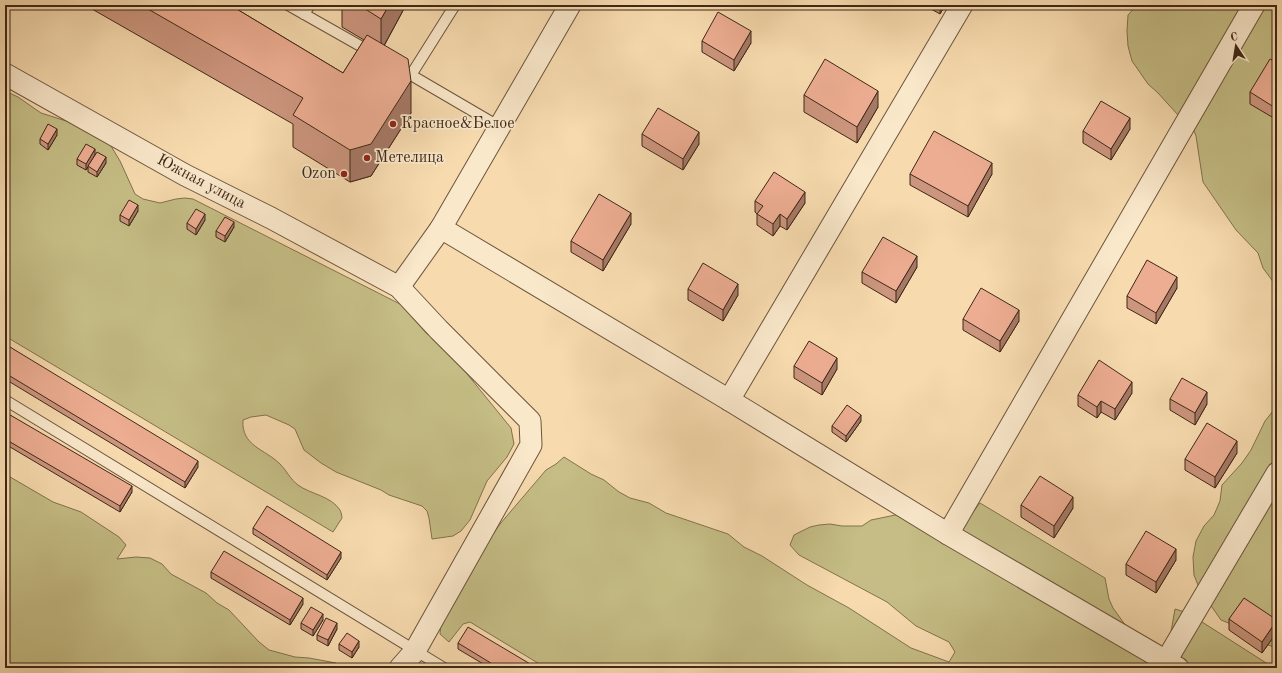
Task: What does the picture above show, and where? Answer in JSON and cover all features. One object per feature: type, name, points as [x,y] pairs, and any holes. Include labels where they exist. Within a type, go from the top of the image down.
[{"type":"street","points":[[399,287],[441,228],[570,5]]},
{"type":"street","points":[[728,400],[962,5]]},
{"type":"street","points":[[948,534],[1254,5]]},
{"type":"street","name":"Южная улица","points":[[5,74],[185,175],[271,218],[399,287],[439,330],[530,421],[531,445],[415,651],[400,668]]},
{"type":"street","points":[[441,228],[948,534],[1172,664],[1277,473]]},
{"type":"lane","points":[[288,5],[307,9],[378,56]]},
{"type":"lane","points":[[411,75],[455,5]]},
{"type":"lane","points":[[391,63],[500,127]]},
{"type":"lane","points":[[5,400],[444,668]]},
{"type":"shaded area","points":[[1137,5],[1277,5],[1277,287],[1263,268],[1258,253],[1236,230],[1203,182],[1196,136],[1191,123],[1178,115],[1148,84],[1132,61],[1128,46],[1128,15]]},
{"type":"shaded area","points":[[5,91],[18,97],[41,113],[82,126],[106,140],[120,161],[135,194],[143,199],[160,203],[176,199],[193,199],[400,304],[427,334],[435,338],[459,364],[511,428],[514,444],[507,457],[487,481],[470,520],[461,531],[453,536],[432,539],[427,511],[422,506],[389,495],[381,490],[336,472],[321,463],[304,450],[295,429],[289,425],[266,415],[251,417],[243,420],[243,429],[246,436],[255,446],[280,464],[298,485],[326,498],[336,505],[340,510],[342,518],[333,532],[5,336]]},
{"type":"shaded area","points":[[1277,406],[1277,648],[1265,644],[1236,626],[1221,620],[1200,590],[1194,575],[1193,557],[1196,541],[1204,526],[1214,515],[1220,501],[1222,485],[1242,463],[1251,450],[1265,421]]},
{"type":"shaded area","points":[[564,457],[591,474],[604,480],[619,492],[630,498],[649,503],[666,513],[728,534],[744,547],[762,556],[807,585],[849,608],[911,648],[949,662],[955,652],[949,642],[916,626],[887,602],[799,555],[790,545],[794,535],[810,527],[819,525],[830,524],[842,526],[862,526],[871,520],[905,513],[941,519],[951,516],[965,517],[973,512],[980,503],[1105,578],[1109,599],[1113,608],[1131,633],[1164,651],[1171,632],[1175,609],[1188,613],[1274,668],[546,668],[470,622],[463,624],[449,642],[440,634],[441,622],[479,555],[500,524],[546,470]]},
{"type":"shaded area","points":[[5,474],[53,502],[81,512],[119,537],[126,545],[117,559],[136,557],[150,558],[162,564],[171,574],[206,593],[217,603],[229,610],[259,642],[269,650],[295,657],[336,663],[337,668],[5,668]]},
{"type":"building","points":[[141,5],[230,5],[343,73],[367,35],[408,59],[411,81],[371,144],[350,150],[293,115],[303,98]]},
{"type":"building","points":[[359,5],[389,5],[381,19]]},
{"type":"building","points":[[718,12],[751,31],[734,60],[702,41]]},
{"type":"building","points":[[825,59],[878,91],[857,127],[804,95]]},
{"type":"building","points":[[1270,59],[1277,63],[1277,109],[1250,92]]},
{"type":"building","points":[[1101,101],[1130,118],[1111,149],[1083,131]]},
{"type":"building","points":[[658,108],[699,132],[683,159],[642,134]]},
{"type":"building","points":[[48,124],[57,129],[48,144],[40,139]]},
{"type":"building","points":[[934,131],[992,163],[968,206],[910,174]]},
{"type":"building","points":[[86,144],[95,149],[86,164],[77,159]]},
{"type":"building","points":[[97,152],[106,157],[97,172],[88,166]]},
{"type":"building","points":[[774,172],[805,192],[787,219],[780,214],[773,224],[757,214],[763,206],[755,201]]},
{"type":"building","points":[[599,194],[631,213],[603,260],[571,241]]},
{"type":"building","points":[[129,200],[138,205],[129,220],[120,215]]},
{"type":"building","points":[[196,209],[205,214],[196,229],[187,223]]},
{"type":"building","points":[[225,217],[234,222],[225,236],[216,231]]},
{"type":"building","points":[[883,237],[917,256],[896,291],[862,272]]},
{"type":"building","points":[[1147,260],[1177,277],[1156,313],[1127,296]]},
{"type":"building","points":[[703,263],[738,284],[723,310],[688,289]]},
{"type":"building","points":[[981,288],[1019,310],[1000,341],[963,319]]},
{"type":"building","points":[[809,341],[837,358],[822,383],[794,366]]},
{"type":"building","points":[[5,344],[198,461],[185,482],[5,373]]},
{"type":"building","points":[[1099,360],[1132,382],[1115,409],[1101,401],[1097,407],[1078,395]]},
{"type":"building","points":[[1182,378],[1207,392],[1195,413],[1170,399]]},
{"type":"building","points":[[847,405],[861,415],[846,436],[832,426]]},
{"type":"building","points":[[5,412],[132,486],[120,506],[5,439]]},
{"type":"building","points":[[1207,423],[1237,441],[1215,477],[1185,459]]},
{"type":"building","points":[[1040,476],[1073,497],[1054,526],[1021,505]]},
{"type":"building","points":[[267,506],[341,552],[327,575],[253,528]]},
{"type":"building","points":[[1146,531],[1176,549],[1156,582],[1126,564]]},
{"type":"building","points":[[224,551],[303,598],[290,620],[211,572]]},
{"type":"building","points":[[1244,598],[1277,620],[1262,642],[1229,619]]},
{"type":"building","points":[[311,607],[323,614],[313,630],[301,623]]},
{"type":"building","points":[[326,618],[337,623],[328,640],[317,635]]},
{"type":"building","points":[[468,627],[537,668],[499,668],[458,643]]},
{"type":"building","points":[[347,633],[359,641],[352,652],[339,644]]},
{"type":"place","name":"Красное&Белое","points":[[393,124]]},
{"type":"place","name":"Метелица","points":[[367,158]]},
{"type":"place","name":"Ozon","points":[[344,174]]}]
